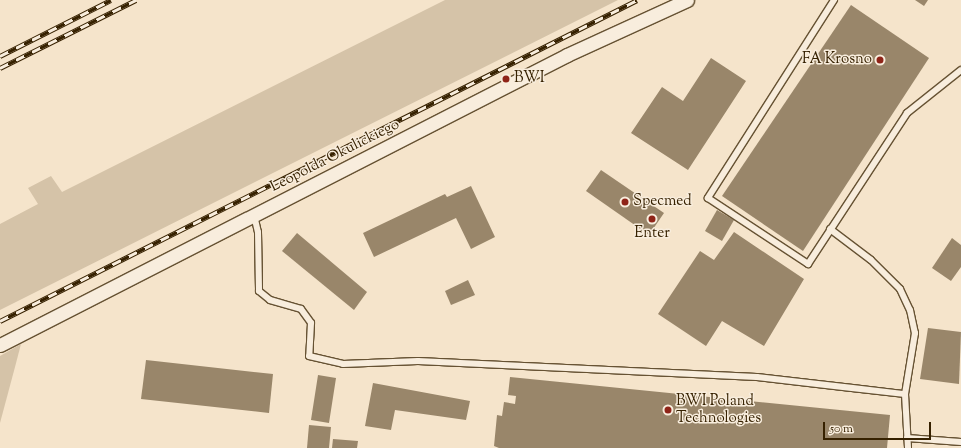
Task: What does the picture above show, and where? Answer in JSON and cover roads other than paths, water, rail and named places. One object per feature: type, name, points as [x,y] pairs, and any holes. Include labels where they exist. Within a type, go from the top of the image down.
[{"type":"street","name":"Leopolda Okulickiego","points":[[0,345],[567,55],[687,0]]},
{"type":"lane","points":[[834,0],[708,198],[808,264],[907,113],[961,70]]},
{"type":"lane","points":[[254,215],[258,232],[258,291],[270,300],[301,309],[311,323],[309,356],[343,364],[418,361],[757,378],[905,394]]},
{"type":"lane","points":[[830,229],[871,260],[900,289],[910,310],[915,333],[905,394],[908,448]]},
{"type":"lane","points":[[907,438],[961,442]]},
{"type":"railway","points":[[0,56],[111,0]]},
{"type":"railway","points":[[0,68],[136,0]]},
{"type":"railway","points":[[0,321],[637,0]]},
{"type":"place","name":"FA Krosno","points":[[880,60]]},
{"type":"place","name":"BWI","points":[[506,79]]},
{"type":"place","name":"Specmed","points":[[625,202]]},
{"type":"place","name":"Enter","points":[[652,219]]},
{"type":"place","name":"BWI Poland Technologies","points":[[668,410]]}]
